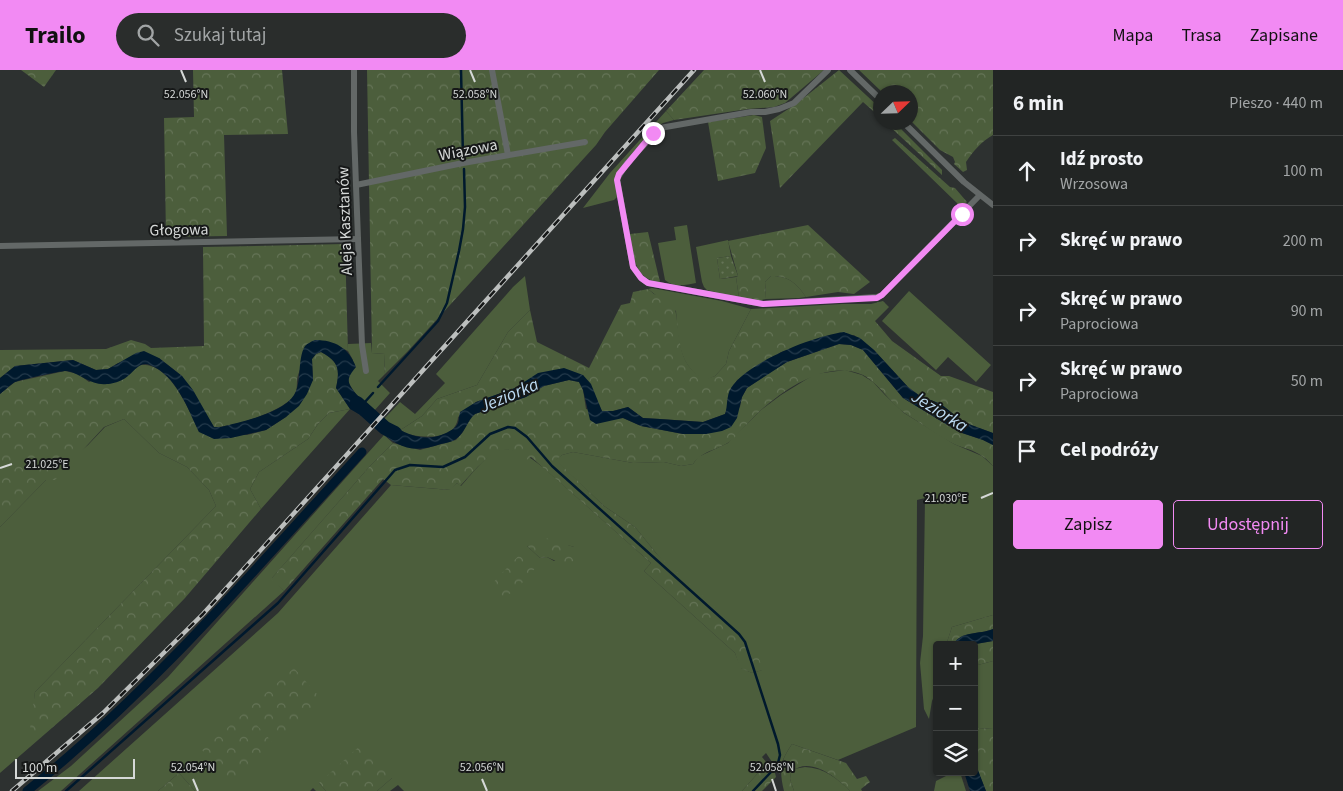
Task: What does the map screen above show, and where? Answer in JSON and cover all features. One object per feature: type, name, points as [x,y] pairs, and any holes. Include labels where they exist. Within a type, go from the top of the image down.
[{"type":"street","name":"Aleja Kasztanów","points":[[354,70],[362,345],[366,371]]},
{"type":"street","points":[[492,70],[508,155]]},
{"type":"street","points":[[828,70],[794,103],[779,109],[665,126],[657,129],[623,168],[617,180],[633,267],[641,278],[648,283],[763,304],[871,299],[882,295],[980,196]]},
{"type":"street","points":[[850,70],[873,93]]},
{"type":"street","points":[[911,130],[980,196],[993,205]]},
{"type":"street","name":"Wiązowa","points":[[356,186],[508,155],[585,142]]},
{"type":"street","name":"Głogowa","points":[[0,246],[358,239]]},
{"type":"green space","points":[[21,70],[56,70],[44,87]]},
{"type":"green space","points":[[193,70],[282,70],[288,134],[224,135],[227,236],[166,237],[164,118],[194,117]]},
{"type":"green space","points":[[367,70],[659,70],[596,145],[384,375],[385,354],[372,353]]},
{"type":"green space","points":[[704,70],[824,70],[785,103],[774,107],[674,120],[666,111]]},
{"type":"green space","points":[[839,70],[873,102],[873,111],[863,102],[780,188],[770,121],[796,104]]},
{"type":"green space","points":[[859,70],[993,70],[993,135],[981,143],[972,154],[966,162],[967,170],[963,172],[954,164],[953,157],[940,150],[918,128],[918,85],[875,85]]},
{"type":"green space","points":[[666,111],[674,120],[663,123],[655,128],[626,160],[615,179],[617,197],[614,200],[583,208],[610,173]]},
{"type":"green space","points":[[754,115],[762,117],[766,148],[755,173],[718,181],[708,122]]},
{"type":"green space","points":[[894,130],[902,130],[942,170],[942,175]]},
{"type":"green space","points":[[895,138],[950,187],[955,188],[967,202],[958,208],[957,203],[892,140]]},
{"type":"green space","points":[[687,225],[696,283],[676,285],[665,280],[658,243],[676,240],[674,227]]},
{"type":"green space","points":[[808,225],[870,282],[854,294],[838,292],[806,297],[792,281],[783,277],[771,276],[765,282],[766,299],[756,301],[739,298],[736,277],[738,276],[728,241]]},
{"type":"green space","points":[[648,232],[660,282],[645,277],[636,265],[634,258],[630,234]]},
{"type":"green space","points":[[728,240],[731,256],[717,258],[720,279],[736,277],[739,298],[707,290],[702,282],[696,247]]},
{"type":"green space","points":[[345,244],[348,351],[315,340],[297,377],[295,394],[281,406],[258,417],[214,427],[182,376],[159,358],[118,363],[108,369],[96,370],[73,360],[15,366],[0,378],[0,350],[106,349],[131,340],[151,348],[204,346],[203,247]]},
{"type":"green space","points":[[731,256],[738,276],[720,279],[717,258]]},
{"type":"green space","points":[[525,276],[530,310],[508,332],[477,385],[437,399],[422,416],[399,431],[384,419],[400,402],[415,414],[445,383],[436,374]]},
{"type":"green space","points":[[771,276],[783,277],[792,281],[806,297],[766,299],[765,282]]},
{"type":"green space","points":[[652,288],[722,301],[751,309],[729,351],[726,364],[715,376],[706,380],[690,368],[681,351],[676,311],[648,289]]},
{"type":"green space","points":[[648,289],[654,294],[673,301],[683,356],[695,373],[706,379],[715,376],[726,364],[729,351],[751,309],[871,304],[883,301],[889,307],[875,321],[892,341],[941,376],[949,376],[993,392],[993,433],[963,422],[941,404],[920,396],[908,387],[874,350],[854,335],[781,352],[737,380],[728,398],[725,414],[703,422],[643,418],[628,407],[613,411],[602,411],[583,375],[515,388],[476,402],[458,417],[456,425],[450,431],[443,435],[425,437],[399,431],[422,416],[437,399],[477,385],[508,332],[530,310],[537,342],[589,368],[621,305],[630,303],[633,292]]},
{"type":"green space","points":[[909,291],[991,365],[976,382],[948,357],[936,370],[882,321]]},
{"type":"green space","points":[[371,343],[372,353],[385,354],[384,375],[378,381],[390,393],[374,411],[355,393],[348,382],[353,360],[348,351],[348,344]]},
{"type":"green space","points":[[839,344],[851,345],[863,350],[903,398],[959,432],[993,445],[993,466],[979,454],[948,441],[909,416],[869,379],[850,371],[822,373],[795,385],[761,410],[729,442],[702,455],[693,464],[681,466],[664,462],[633,463],[573,452],[562,455],[556,460],[604,506],[635,527],[656,553],[753,642],[763,670],[752,673],[740,668],[735,653],[644,571],[651,563],[531,457],[525,461],[513,451],[498,451],[491,455],[460,486],[457,483],[451,490],[391,485],[383,479],[284,591],[271,579],[370,466],[393,443],[420,450],[456,440],[463,432],[469,419],[475,414],[526,397],[544,386],[569,380],[579,382],[583,390],[586,409],[623,418],[641,426],[683,434],[706,434],[740,407],[742,397],[747,388],[770,372],[787,362]]},
{"type":"green space","points":[[321,352],[335,363],[338,371],[336,388],[350,409],[329,413],[318,424],[308,439],[259,472],[250,489],[261,509],[185,598],[98,688],[30,747],[28,743],[35,692],[216,506],[209,490],[187,467],[159,453],[124,419],[104,427],[55,480],[46,480],[0,527],[0,394],[15,382],[65,371],[78,374],[89,382],[140,365],[151,366],[160,371],[177,389],[199,432],[247,435],[266,430],[286,417],[313,380],[312,359]]},
{"type":"green space","points":[[845,370],[862,375],[873,382],[904,413],[954,444],[982,456],[993,466],[993,615],[952,627],[947,641],[933,641],[933,699],[929,719],[924,709],[920,663],[923,636],[925,498],[917,500],[916,727],[838,760],[792,744],[782,762],[780,774],[766,753],[762,757],[767,763],[742,791],[404,791],[398,785],[390,791],[377,791],[392,778],[319,783],[326,791],[316,791],[313,788],[310,791],[195,791],[179,773],[158,791],[79,791],[278,613],[391,485],[450,490],[457,483],[461,486],[487,458],[495,452],[502,450],[508,449],[522,453],[545,469],[651,563],[644,571],[735,653],[741,668],[752,673],[762,670],[656,553],[635,527],[604,506],[555,460],[562,455],[573,452],[633,463],[664,462],[681,466],[693,464],[698,457],[728,443],[761,410],[815,374]],"holes":[[[567,545],[574,547],[554,561],[547,557],[540,558],[527,546]]]},
{"type":"green space","points":[[350,409],[261,509],[250,489],[259,472],[308,439],[318,424],[329,413]]},
{"type":"green space","points":[[124,419],[159,453],[187,467],[209,490],[216,506],[35,692],[30,747],[0,773],[0,527],[46,480],[88,445],[105,427]]},
{"type":"green space","points":[[384,435],[393,443],[370,466],[272,578],[284,591],[61,791],[38,791],[71,766],[168,677]]},
{"type":"green space","points":[[546,538],[574,547],[578,554],[574,561],[564,562],[547,557],[540,558],[527,546]]},
{"type":"green space","points":[[523,551],[538,565],[515,591],[501,598],[493,594],[489,587]]},
{"type":"green space","points":[[993,615],[993,629],[966,635],[956,641],[947,641],[952,627]]},
{"type":"green space","points":[[993,641],[993,661],[978,665],[978,644]]},
{"type":"green space","points":[[993,661],[993,729],[978,728],[978,665]]},
{"type":"green space","points":[[294,668],[323,701],[279,740],[250,707]]},
{"type":"green space","points":[[245,712],[274,744],[231,783],[202,750]]},
{"type":"green space","points":[[978,728],[993,729],[993,791],[986,791],[978,771]]},
{"type":"green space","points":[[362,744],[392,778],[377,791],[326,791],[319,783]]},
{"type":"green space","points":[[792,744],[846,763],[857,779],[866,776],[870,782],[861,789],[862,791],[850,791],[823,770],[806,766],[798,767],[791,772],[790,779],[794,791],[784,791],[781,777],[782,766]]},
{"type":"green space","points":[[767,763],[776,777],[762,791],[742,791]]},
{"type":"green space","points":[[805,767],[818,769],[830,774],[850,791],[794,791],[790,779],[791,771]]},
{"type":"green space","points":[[179,773],[195,791],[158,791]]},
{"type":"green space","points":[[946,776],[961,776],[966,791],[934,791],[936,781]]},
{"type":"water","points":[[844,332],[860,338],[874,350],[908,387],[920,396],[941,404],[963,422],[993,433],[993,445],[959,432],[903,398],[863,350],[851,345],[839,344],[787,362],[747,388],[742,397],[737,418],[731,427],[706,434],[683,434],[641,426],[623,418],[596,424],[590,420],[583,390],[579,382],[569,380],[544,386],[526,397],[475,414],[462,434],[456,439],[431,447],[414,449],[406,447],[384,435],[376,428],[384,419],[398,429],[413,435],[421,437],[437,436],[454,428],[458,423],[460,412],[476,402],[515,388],[538,373],[564,368],[583,375],[591,384],[602,411],[613,411],[628,407],[643,418],[703,422],[725,414],[728,394],[731,388],[739,378],[751,369],[799,345],[831,334]]},
{"type":"water","points":[[315,340],[322,340],[340,346],[353,360],[356,367],[349,378],[349,382],[358,396],[374,411],[367,419],[350,409],[336,388],[338,371],[335,363],[321,352],[312,359],[313,380],[299,406],[266,430],[231,438],[214,439],[199,432],[186,403],[167,376],[146,364],[139,366],[126,378],[112,383],[101,384],[91,382],[64,371],[15,382],[0,394],[0,378],[15,366],[73,360],[96,370],[108,369],[136,353],[144,351],[159,358],[182,376],[193,390],[214,427],[221,427],[261,416],[281,407],[289,401],[294,395],[298,384],[301,357],[305,346]]},
{"type":"water","points":[[993,629],[993,641],[978,644],[978,641],[955,641],[965,635]]},
{"type":"water","points":[[978,771],[986,791],[970,791],[965,776],[978,776]]},
{"type":"waterway","points":[[461,70],[463,157]]},
{"type":"waterway","points":[[378,387],[438,321],[447,303],[463,229],[465,207],[464,169]]},
{"type":"waterway","points":[[364,403],[373,393]]},
{"type":"waterway","name":"Jeziorka","points":[[357,403],[385,428],[395,433]]},
{"type":"waterway","points":[[66,791],[278,603],[395,470],[410,465],[443,467],[465,457],[490,434],[508,427],[515,428],[527,437],[552,466],[739,634],[745,642],[778,744],[780,755],[778,763]]},
{"type":"waterway","points":[[27,791],[73,753],[159,671],[242,585],[362,452]]},
{"type":"waterway","points":[[753,791],[772,771]]},
{"type":"railway","points":[[12,791],[103,713],[203,614],[694,70]]},
{"type":"route","points":[[653,133],[619,174],[617,180],[617,189],[633,267],[641,278],[648,283],[763,304],[877,298],[962,214]]}]
